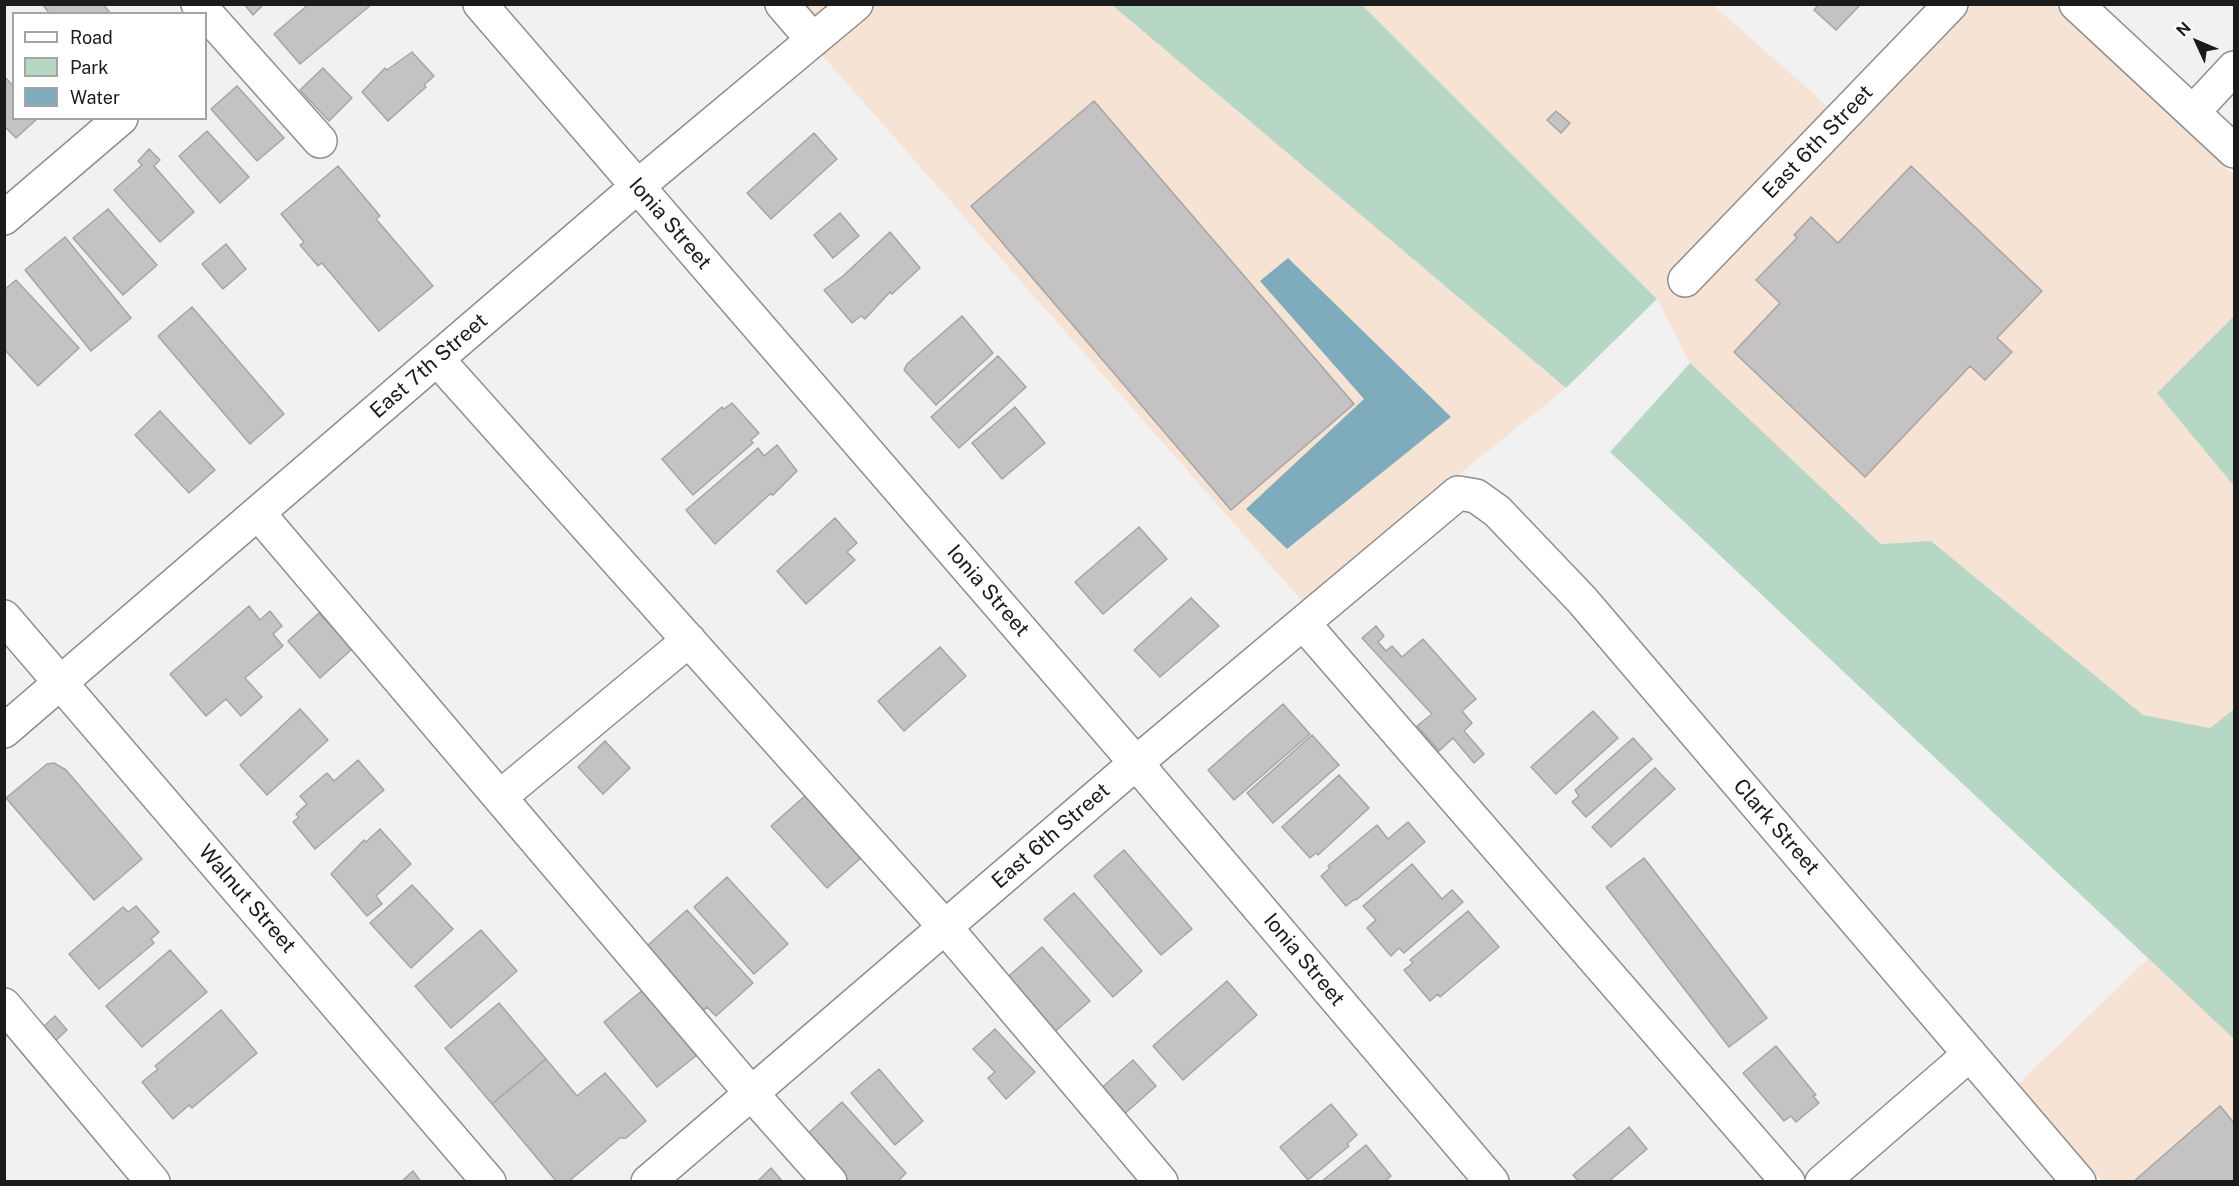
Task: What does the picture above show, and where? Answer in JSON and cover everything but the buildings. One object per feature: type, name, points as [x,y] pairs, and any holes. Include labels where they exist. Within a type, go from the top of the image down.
[{"type":"street","name":"Ionia Street","points":[[480,4],[1136,762],[1492,1182]]},
{"type":"street","points":[[782,4],[813,40]]},
{"type":"street","name":"East 7th Street","points":[[4,731],[638,186],[856,4]]},
{"type":"street","name":"East 6th Street","points":[[1685,280],[1951,4]]},
{"type":"street","points":[[2076,4],[2235,151]]},
{"type":"street","points":[[207,24],[214,39],[320,141]]},
{"type":"street","points":[[2193,112],[2235,68]]},
{"type":"street","points":[[4,218],[119,120]]},
{"type":"street","points":[[437,360],[945,927],[1161,1182]]},
{"type":"street","name":"East 6th Street","points":[[648,1182],[1136,762],[1458,493]]},
{"type":"street","name":"Clark Street","points":[[1458,493],[1476,496],[1497,511],[1582,600],[2079,1182]]},
{"type":"street","points":[[258,513],[751,1093],[830,1182]]},
{"type":"street","name":"Walnut Street","points":[[4,617],[489,1182]]},
{"type":"street","points":[[1303,623],[1788,1182]]},
{"type":"street","points":[[500,797],[689,640]]},
{"type":"street","points":[[4,1005],[153,1182]]},
{"type":"street","points":[[1822,1182],[1970,1054]]},
{"type":"shaded area","points":[[778,5],[1112,5],[1566,388],[1302,601]]},
{"type":"shaded area","points":[[1362,5],[1713,5],[1834,112],[1933,5],[2054,5],[2234,175],[2234,316],[2157,393],[2234,486],[2234,709],[2210,728],[2143,715],[1931,541],[1881,544],[1690,363],[1657,299]]},
{"type":"shaded area","points":[[2149,958],[2234,1039],[2234,1181],[2102,1181],[2018,1084]]},
{"type":"green space","points":[[1112,5],[1362,5],[1657,299],[1566,388]]},
{"type":"green space","points":[[2234,316],[2234,486],[2157,393]]},
{"type":"green space","points":[[1690,363],[1881,544],[1931,541],[2143,715],[2210,728],[2234,709],[2234,1039],[1610,452]]},
{"type":"water","points":[[1288,258],[1451,417],[1287,549],[1246,509],[1364,399],[1260,281]]}]
